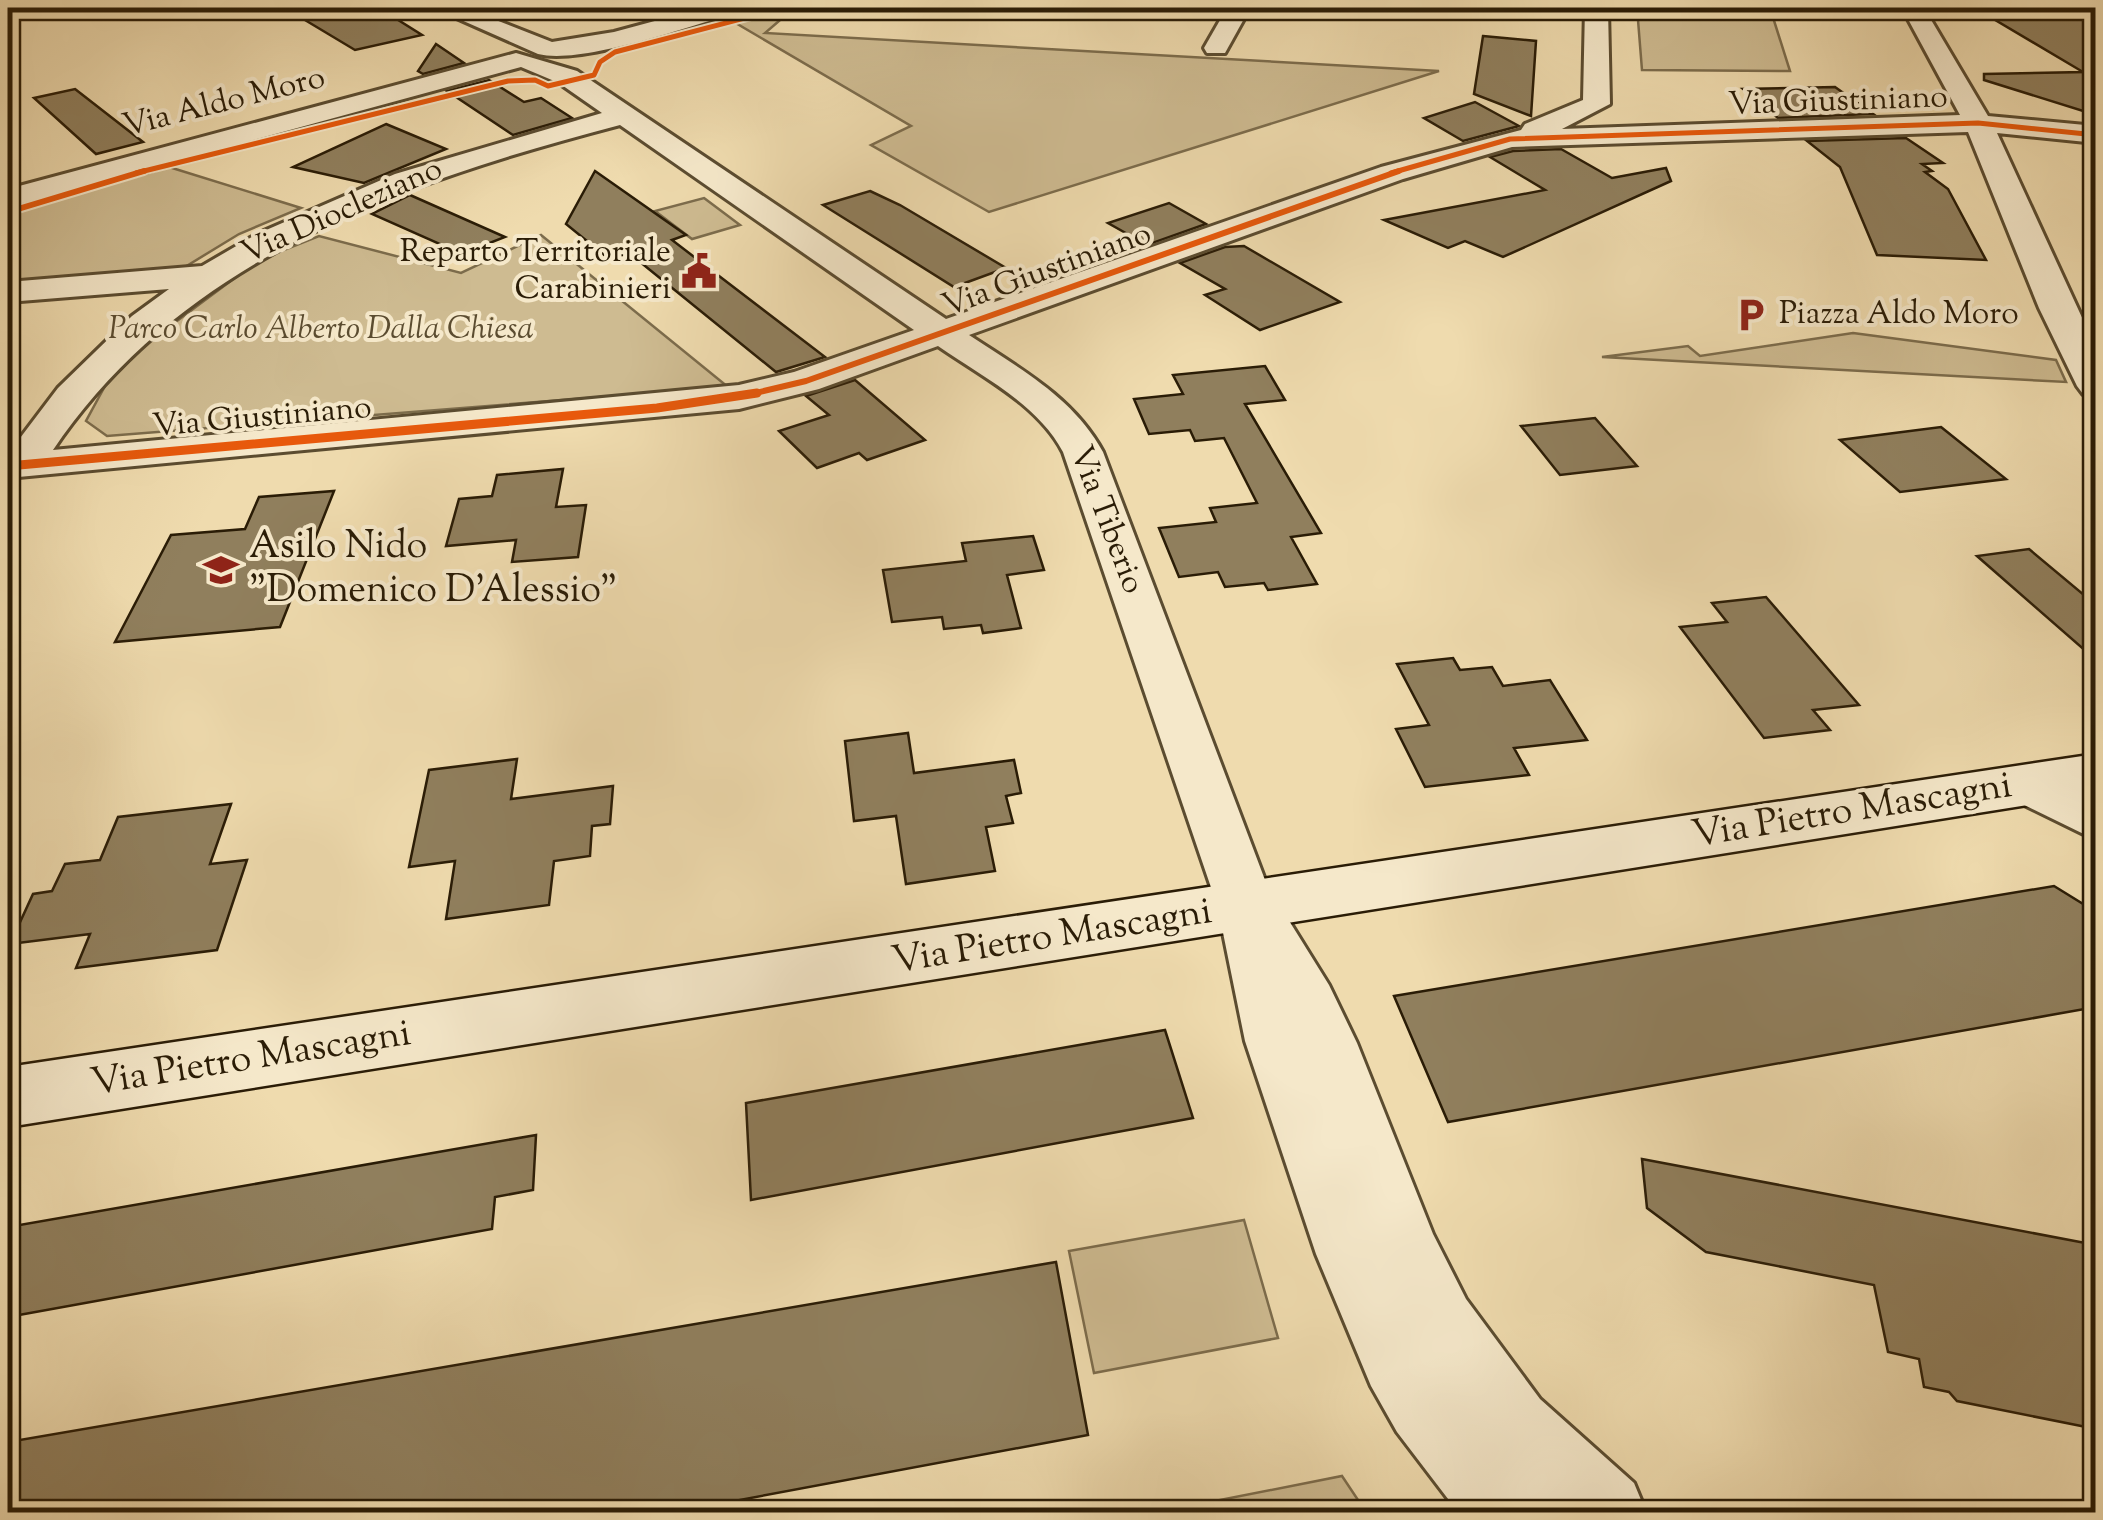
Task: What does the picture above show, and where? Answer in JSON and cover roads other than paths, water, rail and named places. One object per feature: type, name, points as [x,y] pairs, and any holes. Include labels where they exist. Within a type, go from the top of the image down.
[{"type":"street","name":"Via Tiberio","points":[[452,8],[503,28],[622,116],[1040,400],[1076,438],[1247,908]]},
{"type":"street","name":"Via Aldo Moro","points":[[8,198],[62,180],[545,60],[728,8]]},
{"type":"street","points":[[1216,48],[1238,8]]},
{"type":"street","points":[[1596,8],[1596,104],[1602,114],[1636,133]]},
{"type":"street","points":[[1913,8],[1978,123],[2056,308],[2096,386]]},
{"type":"street","points":[[1510,139],[1574,117],[1596,104]]},
{"type":"street","name":"Via Diocleziano","points":[[14,466],[93,372],[208,276],[263,242],[358,200],[504,147],[622,116]]},
{"type":"street","name":"Via Giustiniano","points":[[14,466],[693,404],[785,387],[944,335],[1392,174],[1510,139],[1978,123],[2096,135]]},
{"type":"street","points":[[8,292],[208,276]]},
{"type":"street","name":"Via Pietro Mascagni","points":[[8,1096],[1247,908],[2096,774]]},
{"type":"street","points":[[2029,784],[2096,820]]},
{"type":"street","points":[[1247,908],[1278,1042],[1372,1305],[1424,1405],[1474,1471],[1513,1512]]},
{"type":"street","points":[[1247,908],[1308,1001],[1404,1250],[1446,1337],[1502,1416],[1605,1512]]},
{"type":"place","name":"Reparto Territoriale Carabinieri","points":[[699,271]]},
{"type":"place","name":"Piazza Aldo Moro","points":[[1751,315]]},
{"type":"place","name":"Asilo Nido \"Domenico D'Alessio\"","points":[[221,570]]},
{"type":"park label","name":"Parco Carlo Alberto Dalla Chiesa","points":[[321,330]]}]
